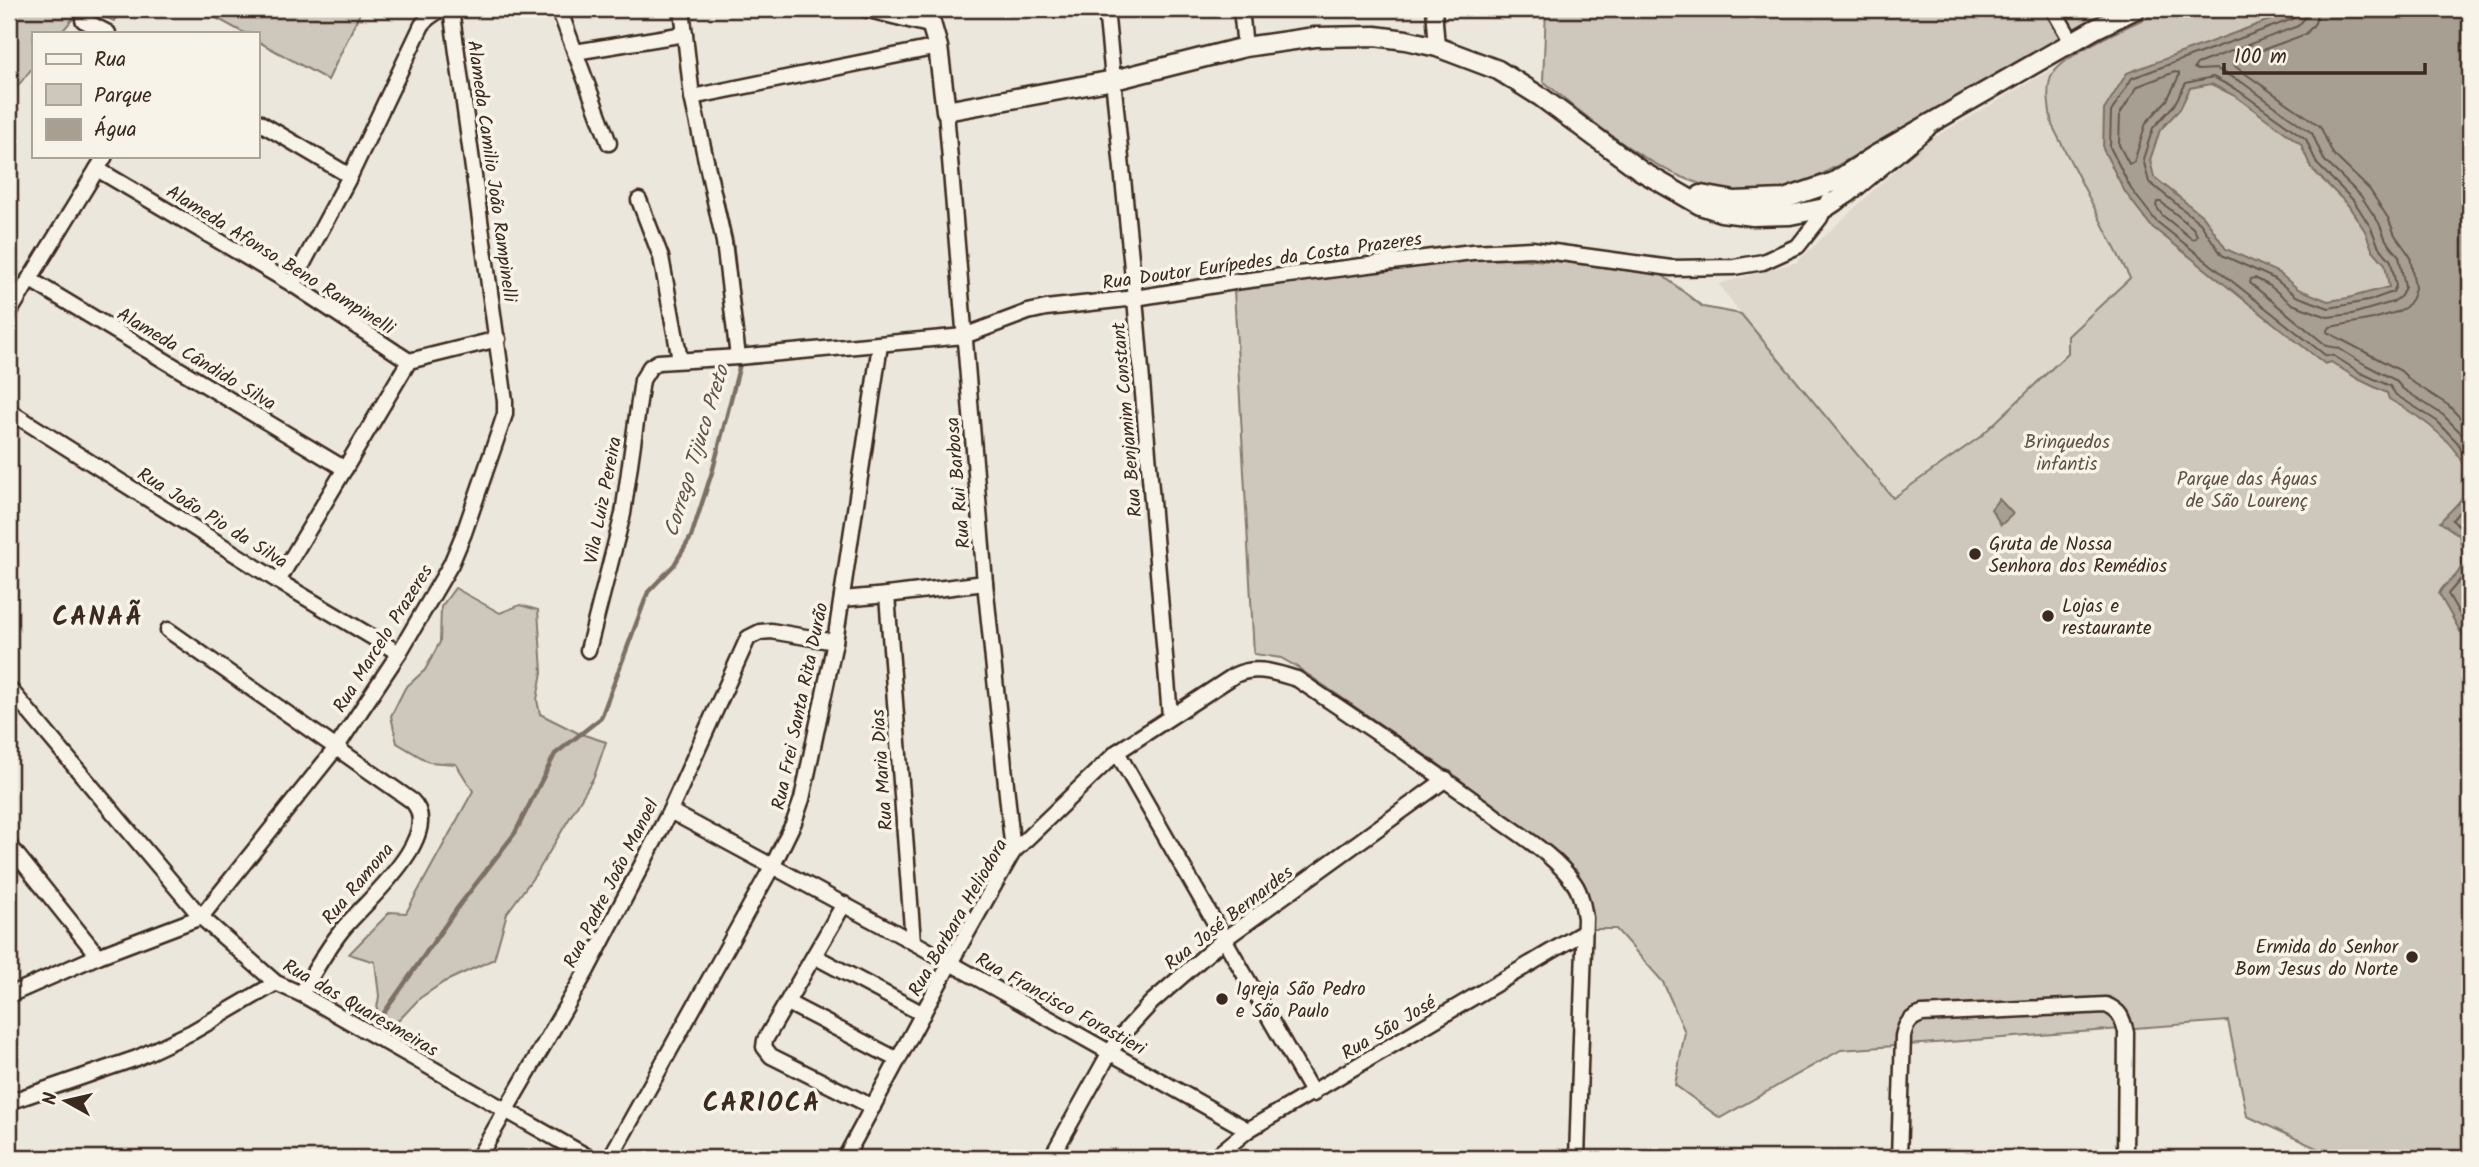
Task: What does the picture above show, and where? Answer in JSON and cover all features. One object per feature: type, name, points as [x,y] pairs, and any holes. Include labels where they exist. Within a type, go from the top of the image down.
[{"type":"main road","points":[[927,9],[938,47],[946,111],[1114,80],[1245,47],[1315,37],[1406,40],[1472,59],[1519,82],[1641,171],[1700,205],[1736,214],[1790,215],[1825,208],[1848,193],[1926,128]]},
{"type":"main road","points":[[1664,183],[1716,199],[1761,201],[1792,197],[1834,182],[1874,156],[2127,11]]},
{"type":"street","points":[[292,284],[350,176],[422,25],[441,9]]},
{"type":"street","name":"Alameda Camilio João Rampinelli","points":[[451,9],[498,339]]},
{"type":"street","points":[[559,9],[609,143]]},
{"type":"street","points":[[682,9],[692,97],[724,242],[738,357]]},
{"type":"street","points":[[865,9],[933,26]]},
{"type":"street","name":"Rua Benjamim Constant","points":[[1107,9],[1135,298],[1170,716]]},
{"type":"street","points":[[1241,9],[1245,47]]},
{"type":"street","points":[[1434,9],[1437,47]]},
{"type":"street","points":[[2053,9],[2072,42]]},
{"type":"street","points":[[83,20],[106,32]]},
{"type":"street","points":[[575,52],[685,34]]},
{"type":"street","points":[[692,97],[938,47]]},
{"type":"street","name":"Rua Rui Barbosa","points":[[946,111],[985,583],[1013,852]]},
{"type":"street","points":[[259,122],[350,176]]},
{"type":"street","points":[[9,313],[104,158]]},
{"type":"street","name":"Alameda Afonso Beno Rampinelli","points":[[97,169],[292,284],[409,361]]},
{"type":"street","name":"Rua Doutor Eurípedes da Costa Prazeres","points":[[658,362],[964,336],[1046,307],[1135,298],[1413,258],[1503,250],[1564,252],[1671,268],[1734,267],[1763,262],[1798,246],[1817,223],[1834,182]]},
{"type":"street","points":[[639,200],[661,257],[680,360]]},
{"type":"street","name":"Alameda Cândido Silva","points":[[29,279],[345,469]]},
{"type":"street","points":[[278,581],[409,361],[498,339]]},
{"type":"street","name":"Rua Marcelo Prazeres","points":[[201,917],[336,748],[399,653],[451,564],[505,414],[498,339]]},
{"type":"street","name":"Rua Frei Santa Rita Durão","points":[[610,1158],[773,865],[802,799],[843,598],[880,345]]},
{"type":"street","name":"Vila Luiz Pereira","points":[[588,650],[623,514],[642,380],[650,367],[658,362]]},
{"type":"street","name":"Rua João Pio da Silva","points":[[9,411],[278,581],[399,653]]},
{"type":"street","points":[[843,598],[887,596],[985,583]]},
{"type":"street","name":"Rua Maria Dias","points":[[887,596],[913,942]]},
{"type":"street","points":[[168,630],[336,748]]},
{"type":"street","name":"Rua Padre João Manoel","points":[[478,1158],[586,972],[670,810],[748,639],[760,632],[771,631],[835,642]]},
{"type":"street","name":"Rua Barbara Heliodora","points":[[845,1158],[1013,852],[1117,752],[1170,716],[1242,671],[1268,670],[1297,679],[1446,779]]},
{"type":"street","name":"Rua das Quaresmeiras","points":[[9,688],[201,917],[276,983],[301,994],[590,1158]]},
{"type":"street","name":"Rua Ramona","points":[[301,994],[345,927],[397,870],[416,838],[421,820],[417,806],[412,801],[336,748]]},
{"type":"street","points":[[1117,752],[1312,1094]]},
{"type":"street","points":[[1446,779],[1561,869],[1575,884],[1583,902],[1577,1158]]},
{"type":"street","name":"Rua José Bernardes","points":[[1051,1158],[1110,1052],[1152,1002],[1223,940],[1446,779]]},
{"type":"street","name":"Rua Francisco Forastieri","points":[[670,810],[913,942],[1248,1130]]},
{"type":"street","points":[[9,845],[98,956]]},
{"type":"street","points":[[844,904],[764,1046],[771,1056],[873,1107]]},
{"type":"street","points":[[9,995],[98,956],[201,917]]},
{"type":"street","name":"Rua São José","points":[[1214,1158],[1248,1130],[1584,932]]},
{"type":"street","points":[[814,956],[923,1014]]},
{"type":"street","points":[[9,1102],[137,1058],[192,1032],[276,983]]},
{"type":"street","points":[[788,1003],[898,1060]]},
{"type":"street","points":[[1899,1158],[1903,1036],[1908,1022],[1923,1014],[2105,1005],[2117,1009],[2122,1016],[2126,1032],[2125,1158]]},
{"type":"shaded area","points":[[2059,65],[2050,80],[2052,125],[2130,278],[2068,336],[2068,353],[2015,406],[1980,437],[1892,498],[1719,284],[1797,262],[1923,144]]},
{"type":"green space","points":[[9,9],[81,9],[62,32],[32,32],[32,68],[9,97]]},
{"type":"green space","points":[[89,9],[121,9],[114,21]]},
{"type":"green space","points":[[200,9],[362,9],[328,80],[259,42],[259,32],[242,32]]},
{"type":"green space","points":[[1546,9],[2113,9],[1801,186],[1764,193],[1728,191],[1694,182],[1661,167],[1599,127],[1543,81]]},
{"type":"green space","points":[[2166,9],[2470,9],[2470,1158],[2338,1158],[2247,1116],[2228,1021],[1841,1050],[1720,1118],[1675,1085],[1685,1032],[1663,982],[1616,929],[1591,929],[1587,899],[1577,871],[1454,775],[1297,667],[1281,658],[1254,654],[1234,290],[1472,260],[1565,262],[1662,275],[1703,307],[1741,314],[1893,498],[1980,437],[2068,353],[2068,336],[2130,278],[2052,125],[2049,85],[2056,70],[2067,60],[2120,30]]},
{"type":"green space","points":[[455,588],[500,613],[520,605],[538,610],[542,672],[537,700],[540,714],[578,733],[606,742],[594,777],[538,871],[507,913],[494,959],[444,982],[420,998],[399,1020],[374,1027],[379,996],[375,962],[349,954],[390,912],[406,913],[473,791],[456,764],[429,762],[397,743],[391,716],[405,688],[425,670],[440,642],[441,607]]},
{"type":"water","points":[[2299,9],[2470,9],[2470,639],[2464,638],[2439,594],[2460,570],[2463,560],[2459,535],[2440,522],[2465,492],[2466,473],[2460,459],[2440,434],[2427,423],[2389,399],[2387,393],[2331,362],[2325,364],[2151,226],[2125,192],[2103,149],[2104,110],[2127,73]],"holes":[[[2211,84],[2235,96],[2301,144],[2311,168],[2348,205],[2365,231],[2372,249],[2385,264],[2389,287],[2328,301],[2298,289],[2279,273],[2226,249],[2205,218],[2154,177],[2150,160],[2160,130],[2180,109],[2190,88]]]},
{"type":"water","points":[[1999,499],[2013,514],[2001,525],[1991,509]]},
{"type":"waterway","name":"Corrego Tijuco Preto","points":[[710,146],[732,242],[740,320]]},
{"type":"waterway","name":"Corrego Tijuco Preto","points":[[374,1027],[458,907],[515,833],[555,754],[601,718],[648,592],[674,565],[691,537],[713,469],[741,360]]},
{"type":"place","name":"Gruta de Nossa Senhora dos Remédios","points":[[1975,554]]},
{"type":"place","name":"Lojas e restaurante","points":[[2048,616]]},
{"type":"place","name":"Ermida do Senhor Bom Jesus do Norte","points":[[2412,957]]},
{"type":"place","name":"Igreja São Pedro e São Paulo","points":[[1222,999]]},
{"type":"district","name":"CANAÃ","points":[[98,616]]},
{"type":"district","name":"CARIOCA","points":[[762,1102]]},
{"type":"park label","name":"Brinquedos infantis","points":[[2067,452]]},
{"type":"park label","name":"Parque das Águas de São Lourenç","points":[[2247,489]]}]
